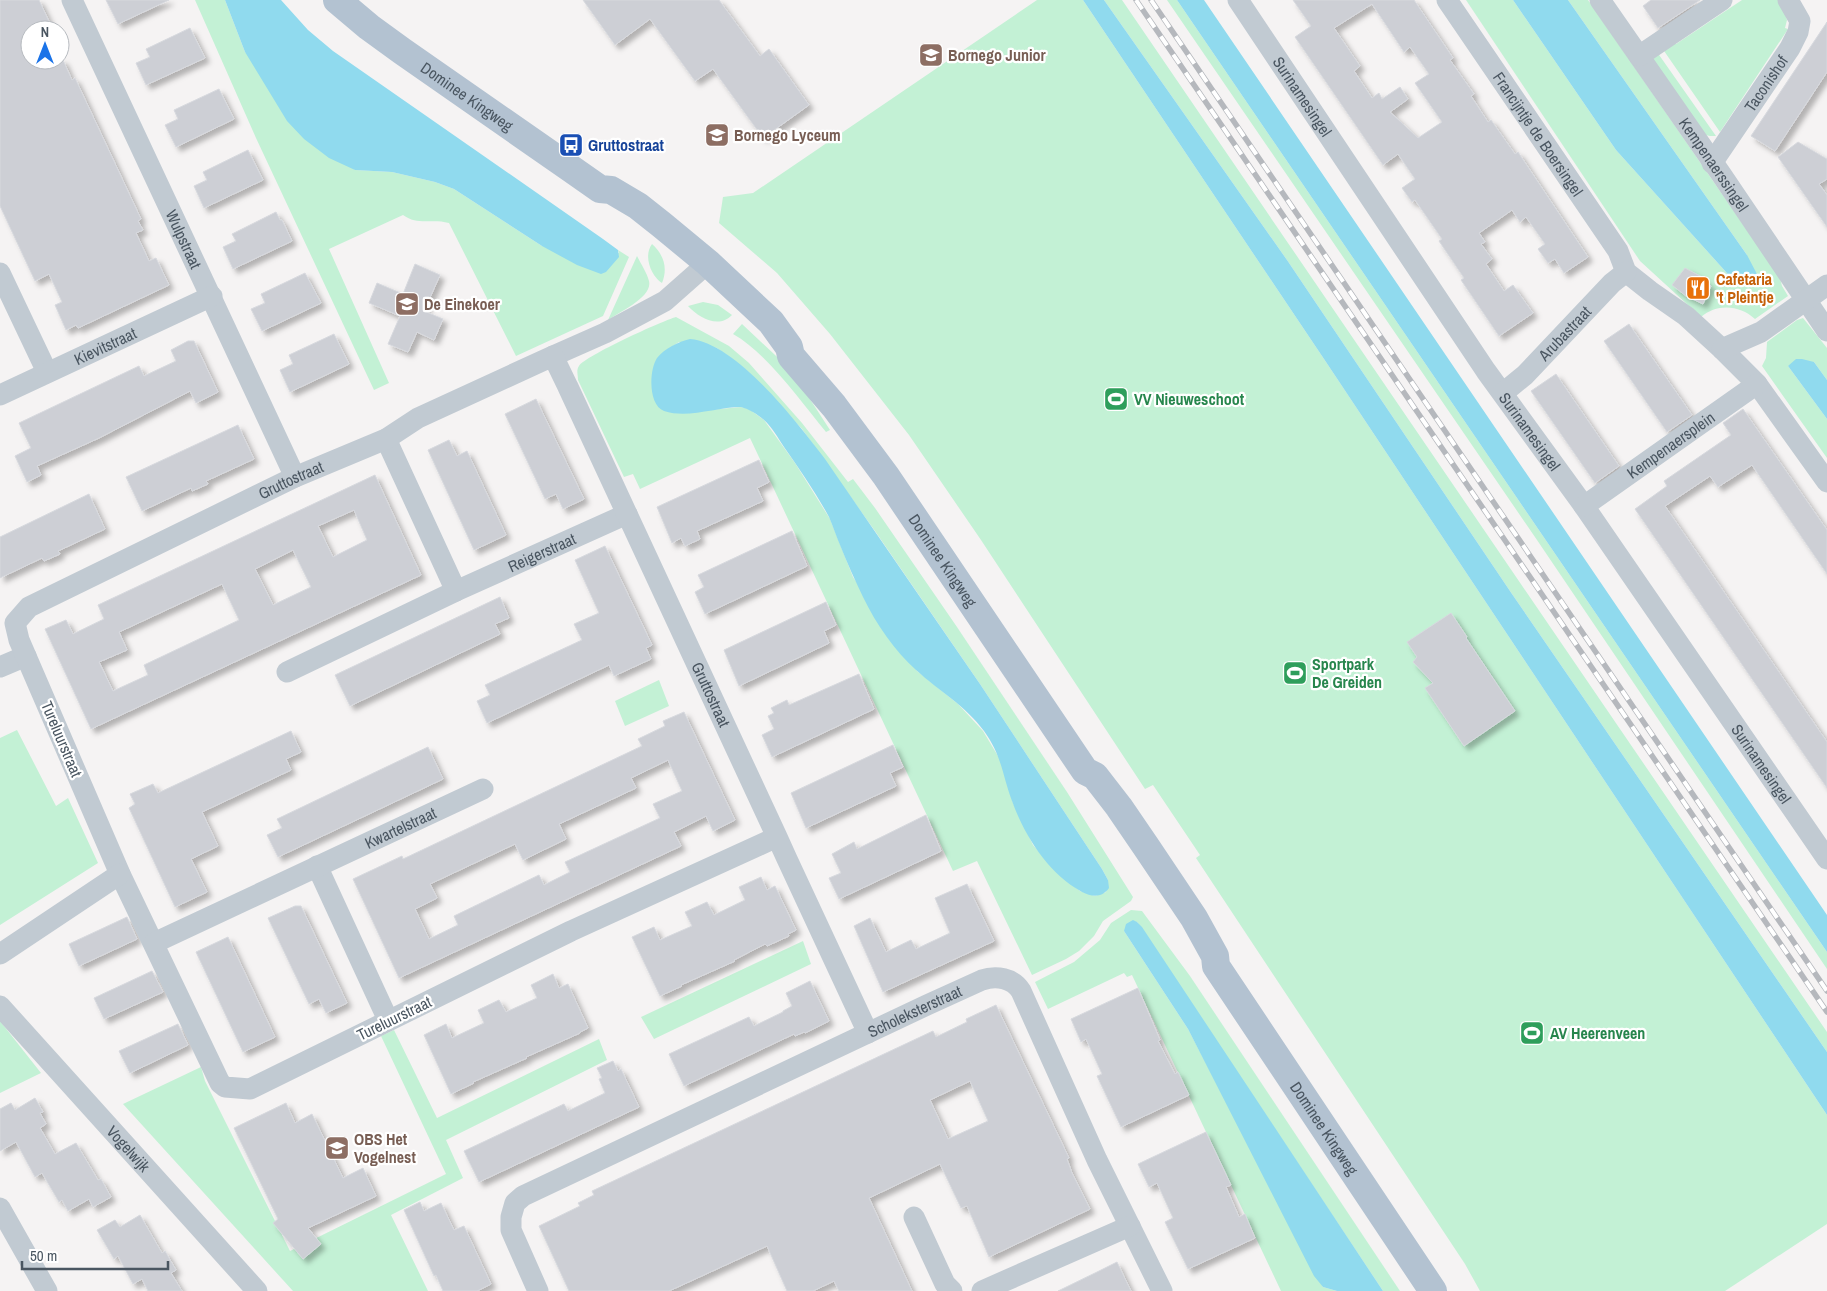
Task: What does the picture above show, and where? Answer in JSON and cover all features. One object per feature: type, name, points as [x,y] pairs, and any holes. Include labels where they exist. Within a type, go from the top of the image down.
[{"type":"main road","name":"Dominee Kingweg","points":[[337,0],[402,51],[600,189],[611,190],[638,206],[701,269],[770,322],[789,347],[791,356],[839,412],[886,476],[1085,771],[1095,776],[1119,807],[1194,918],[1215,956],[1216,966],[1433,1291]]},
{"type":"street","name":"Wulpstraat","points":[[72,0],[295,477]]},
{"type":"street","name":"Surinamesingel","points":[[1238,0],[1486,371],[1584,506],[1825,850]]},
{"type":"street","name":"Francijntje de Boersingel","points":[[1448,0],[1618,251],[1626,272]]},
{"type":"street","name":"Kempenaerssingel","points":[[1600,0],[1827,331]]},
{"type":"street","points":[[1640,56],[1722,0]]},
{"type":"street","name":"Taconishof","points":[[1712,163],[1790,48],[1798,32],[1800,21],[1788,0]]},
{"type":"street","name":"Gruttostraat","points":[[29,607],[295,477],[386,439],[418,418],[605,332],[665,301],[701,269]]},
{"type":"street","name":"Arubastraat","points":[[1503,393],[1525,375],[1612,283],[1626,272]]},
{"type":"street","points":[[1626,272],[1650,292],[1686,316],[1722,348],[1757,384],[1827,482]]},
{"type":"street","points":[[0,273],[47,372]]},
{"type":"street","points":[[1722,348],[1761,332],[1827,285]]},
{"type":"street","name":"Kievitstraat","points":[[0,395],[212,296]]},
{"type":"street","name":"Gruttostraat","points":[[553,356],[868,1033]]},
{"type":"street","name":"Kempenaersplein","points":[[1584,506],[1757,384]]},
{"type":"street","points":[[386,439],[456,591]]},
{"type":"street","name":"Reigerstraat","points":[[287,672],[456,591],[627,514]]},
{"type":"street","name":"Tureluurstraat","points":[[29,607],[15,623],[19,640],[120,874],[220,1083],[225,1087],[250,1089],[571,931],[777,837]]},
{"type":"street","points":[[1,664],[26,656]]},
{"type":"street","name":"Kwartelstraat","points":[[154,944],[483,788]]},
{"type":"street","points":[[317,866],[388,1020]]},
{"type":"street","points":[[0,954],[120,874]]},
{"type":"street","name":"Scholeksterstraat","points":[[538,1291],[511,1230],[511,1217],[515,1203],[522,1196],[986,978],[1001,978],[1015,984],[1021,991],[1097,1160],[1130,1226]]},
{"type":"street","name":"Vogelwijk","points":[[0,1006],[257,1291]]},
{"type":"street","points":[[0,1208],[47,1291]]},
{"type":"street","points":[[914,1217],[945,1284],[952,1291]]},
{"type":"street","points":[[982,1291],[1130,1226],[1162,1291]]},
{"type":"green space","points":[[195,0],[225,0],[245,52],[355,170],[392,172],[435,182],[454,189],[542,246],[619,253],[618,250],[629,257],[603,316],[516,356],[449,223],[414,220],[403,215],[329,249],[389,383],[374,390],[256,138]]},
{"type":"green space","name":"Sportpark De Greiden","points":[[1037,0],[1083,0],[1827,1115],[1827,1224],[1725,1291],[1480,1291],[1465,1264],[1196,858],[1200,855],[1153,785],[1145,789],[981,540],[909,435],[830,334],[777,273],[719,223],[723,197],[753,193]]},
{"type":"green space","points":[[1104,0],[1122,0],[1827,1032],[1827,1052],[1512,594],[1287,260]]},
{"type":"green space","points":[[1167,0],[1177,0],[1827,952],[1827,969],[1537,540]]},
{"type":"green space","points":[[1466,0],[1513,0],[1616,150],[1735,282],[1747,255],[1568,0],[1588,0],[1780,278],[1788,296],[1755,319],[1742,311],[1728,308],[1714,309],[1701,317],[1640,261]]},
{"type":"green space","points":[[1742,0],[1781,0],[1787,20],[1785,28],[1788,29],[1720,132],[1662,48],[1668,44],[1676,44]]},
{"type":"green space","points":[[1657,52],[1716,136],[1701,134],[1653,60]]},
{"type":"green space","points":[[652,244],[664,262],[665,272],[662,283],[655,276],[648,260],[649,249]]},
{"type":"green space","points":[[637,256],[648,278],[649,287],[641,298],[608,320]]},
{"type":"green space","points":[[703,302],[718,305],[732,315],[721,321],[709,320],[703,318],[688,306]]},
{"type":"green space","points":[[676,317],[729,346],[749,363],[802,423],[848,482],[853,479],[957,627],[1067,792],[1133,897],[1131,901],[1103,921],[1094,936],[1079,951],[1032,975],[977,861],[953,871],[750,438],[640,489],[633,474],[624,477],[578,380],[578,369],[584,361],[624,339]],"holes":[[[679,342],[717,348],[745,369],[802,429],[875,531],[980,684],[1102,869],[1108,880],[1106,892],[1095,896],[1080,891],[1056,871],[1033,845],[1013,803],[1001,761],[983,731],[958,704],[917,671],[853,577],[830,519],[795,463],[764,420],[749,409],[741,407],[676,413],[652,390],[656,361],[664,352]]]},
{"type":"green space","points":[[1803,318],[1827,348],[1827,380],[1814,362],[1788,366],[1827,419],[1827,458],[1762,366],[1766,358],[1767,342],[1797,320]]},
{"type":"green space","points":[[742,324],[791,370],[830,430],[826,432],[771,365],[746,342],[733,334]]},
{"type":"green space","points":[[659,680],[669,706],[625,726],[615,701]]},
{"type":"green space","points":[[17,730],[56,806],[68,798],[98,863],[0,925],[0,738]]},
{"type":"green space","points":[[1131,910],[1142,911],[1190,976],[1400,1291],[1383,1291],[1137,922],[1124,931],[1188,1029],[1323,1287],[1337,1291],[1281,1291],[1132,975],[1127,977],[1124,973],[1048,1009],[1035,982],[1074,962],[1100,940],[1111,923]]},
{"type":"green space","points":[[803,941],[811,964],[654,1039],[641,1017]]},
{"type":"green space","points":[[0,1021],[41,1073],[0,1093]]},
{"type":"green space","points":[[394,1030],[437,1118],[599,1039],[607,1060],[446,1140],[463,1178],[391,1215],[428,1291],[293,1291],[123,1104],[201,1067],[205,1081],[290,1251],[446,1174],[381,1036]]},
{"type":"water","points":[[225,0],[281,0],[308,30],[333,51],[603,239],[618,250],[619,257],[606,272],[601,274],[577,265],[542,246],[454,189],[435,182],[392,172],[355,170],[329,158],[304,139],[287,121],[245,52]]},
{"type":"water","points":[[1083,0],[1104,0],[1287,260],[1512,594],[1827,1052],[1827,1115],[1324,359]]},
{"type":"water","points":[[1177,0],[1204,0],[1827,915],[1827,952]]},
{"type":"water","points":[[1513,0],[1568,0],[1747,255],[1758,276],[1742,285],[1735,282],[1616,150]]},
{"type":"water","points":[[690,339],[708,344],[746,369],[783,407],[825,459],[980,684],[1102,869],[1108,880],[1109,888],[1103,894],[1093,896],[1082,892],[1059,875],[1039,853],[1017,814],[998,757],[990,740],[977,722],[961,706],[916,670],[886,636],[863,597],[824,508],[767,423],[753,412],[741,407],[683,414],[664,411],[655,402],[651,378],[654,363],[660,354],[668,348]]},
{"type":"water","points":[[1796,359],[1814,362],[1827,380],[1827,419],[1788,366]]},
{"type":"water","points":[[1133,920],[1142,927],[1383,1291],[1337,1291],[1323,1287],[1314,1276],[1188,1029],[1124,931],[1126,924]]},
{"type":"building","points":[[0,0],[39,0],[48,20],[20,20],[20,70],[68,70],[72,80],[75,78],[141,219],[138,221],[143,230],[136,233],[149,261],[156,258],[169,285],[78,328],[76,325],[66,330],[55,305],[62,302],[49,274],[35,281],[0,206]]},
{"type":"building","points":[[106,0],[169,0],[118,24]]},
{"type":"building","points":[[583,0],[719,0],[760,56],[769,49],[809,105],[763,138],[713,69],[695,81],[650,19],[615,45]]},
{"type":"building","points":[[1293,0],[1414,0],[1453,58],[1450,60],[1474,94],[1471,96],[1488,122],[1491,120],[1515,154],[1518,152],[1588,257],[1564,273],[1555,259],[1548,263],[1538,249],[1545,244],[1526,217],[1520,222],[1512,210],[1479,233],[1485,242],[1481,244],[1492,259],[1486,264],[1504,291],[1513,285],[1533,313],[1499,336],[1461,280],[1464,278],[1439,241],[1442,239],[1415,200],[1412,202],[1402,188],[1415,179],[1398,154],[1383,165],[1295,37],[1311,26]],"holes":[[[1372,4],[1404,52],[1410,47],[1429,74],[1415,83],[1442,122],[1418,138],[1390,112],[1408,99],[1400,87],[1382,99],[1379,93],[1372,98],[1354,71],[1360,66],[1334,28]]]},
{"type":"building","points":[[1651,0],[1700,0],[1658,28],[1643,6]]},
{"type":"building","points":[[1827,22],[1827,72],[1775,151],[1751,136]]},
{"type":"building","points":[[190,28],[205,58],[146,85],[136,63],[150,57],[146,49]]},
{"type":"building","points":[[219,89],[234,119],[176,147],[165,125],[178,119],[174,110]]},
{"type":"building","points":[[1798,142],[1827,159],[1827,179],[1819,184],[1827,195],[1827,227],[1778,157]]},
{"type":"building","points":[[248,150],[263,180],[204,208],[194,186],[207,180],[203,172]]},
{"type":"building","points":[[276,212],[292,241],[233,269],[223,247],[236,241],[232,234]]},
{"type":"building","points":[[415,264],[440,275],[424,311],[443,319],[434,340],[417,332],[408,352],[388,344],[400,316],[369,303],[377,283],[403,294]]},
{"type":"building","points":[[1685,268],[1700,276],[1711,286],[1703,304],[1686,296],[1672,285]]},
{"type":"building","points":[[305,273],[321,303],[262,331],[251,309],[265,303],[261,294]]},
{"type":"building","points":[[1629,324],[1692,415],[1667,432],[1604,341]]},
{"type":"building","points":[[334,334],[349,364],[290,392],[280,370],[293,364],[289,355]]},
{"type":"building","points":[[188,341],[194,341],[218,392],[196,403],[190,391],[99,438],[37,466],[41,475],[27,482],[15,456],[31,448],[19,423],[139,366],[144,376],[176,361],[171,350]]},
{"type":"building","points":[[1556,374],[1619,466],[1595,483],[1531,391]]},
{"type":"building","points":[[536,399],[584,499],[563,509],[556,494],[545,499],[505,414]]},
{"type":"building","points":[[1743,409],[1827,530],[1827,574],[1752,465],[1718,487],[1710,476],[1665,506],[1827,742],[1827,788],[1635,509],[1667,486],[1664,481],[1731,435],[1723,423]]},
{"type":"building","points":[[238,425],[254,459],[206,481],[208,484],[192,491],[191,488],[142,511],[126,477]]},
{"type":"building","points":[[449,440],[457,456],[467,451],[506,535],[474,550],[428,450]]},
{"type":"building","points":[[759,460],[769,482],[757,488],[763,501],[697,531],[700,539],[685,546],[681,538],[672,543],[657,507]]},
{"type":"building","points":[[375,475],[421,575],[91,729],[45,629],[66,620],[73,634],[104,619],[98,605]],"holes":[[[354,510],[367,540],[333,557],[318,526]],[[293,550],[311,587],[273,605],[255,569]],[[222,584],[239,620],[144,665],[148,675],[113,691],[99,662],[127,650],[119,632]]]},
{"type":"building","points":[[89,494],[105,529],[58,551],[60,554],[44,561],[42,558],[0,578],[0,537]]},
{"type":"building","points":[[792,531],[807,566],[705,614],[695,592],[704,587],[698,575]]},
{"type":"building","points":[[605,546],[652,645],[646,648],[651,659],[614,676],[609,665],[487,723],[477,701],[490,695],[485,685],[582,640],[574,624],[599,613],[575,560]]},
{"type":"building","points":[[500,597],[509,618],[495,624],[500,634],[350,706],[335,675]]},
{"type":"building","points":[[826,602],[836,625],[824,631],[829,643],[739,686],[724,650]]},
{"type":"building","points":[[1451,613],[1515,711],[1464,746],[1425,688],[1433,683],[1413,662],[1417,657],[1407,642]]},
{"type":"building","points":[[859,674],[874,709],[772,757],[762,735],[774,729],[768,716],[774,713],[771,708],[787,700],[789,705]]},
{"type":"building","points":[[684,712],[735,820],[713,831],[706,816],[674,832],[681,846],[399,978],[353,879],[402,856],[403,859],[642,746],[638,739],[665,726],[663,721]],"holes":[[[668,760],[682,791],[653,804],[660,818],[565,862],[570,872],[544,885],[539,875],[454,916],[458,925],[429,939],[415,909],[437,898],[430,884],[515,844],[523,860],[566,839],[559,824],[636,788],[631,778]]]},
{"type":"building","points":[[291,731],[301,752],[286,759],[291,770],[202,812],[218,846],[191,859],[207,892],[175,907],[129,808],[135,804],[130,794],[153,784],[158,793]]},
{"type":"building","points":[[893,745],[903,767],[890,773],[896,786],[806,828],[791,793]]},
{"type":"building","points":[[428,747],[443,779],[278,857],[267,835],[282,828],[277,819]]},
{"type":"building","points":[[926,815],[941,851],[839,899],[829,878],[841,873],[832,854],[854,842],[857,849]]},
{"type":"building","points":[[761,877],[767,890],[775,886],[796,930],[788,934],[789,936],[767,946],[765,944],[735,961],[660,996],[632,937],[654,927],[660,940],[692,926],[685,912],[707,902],[714,915],[745,900],[739,887]]},
{"type":"building","points":[[967,884],[994,941],[883,992],[854,926],[870,918],[886,952],[911,940],[916,949],[950,933],[935,898]]},
{"type":"building","points":[[295,906],[301,906],[347,1003],[326,1013],[319,999],[309,1004],[268,918]]},
{"type":"building","points":[[127,917],[137,939],[79,966],[69,944]]},
{"type":"building","points":[[228,937],[275,1037],[243,1052],[196,952]]},
{"type":"building","points":[[152,971],[163,992],[104,1019],[94,998]]},
{"type":"building","points":[[553,974],[559,988],[568,984],[588,1028],[451,1094],[424,1035],[446,1024],[452,1038],[484,1023],[478,1010],[499,1000],[506,1012],[537,998],[531,985]]},
{"type":"building","points":[[810,981],[829,1021],[805,1033],[795,1036],[794,1034],[684,1086],[669,1054],[749,1017],[754,1026],[783,1012],[792,1006],[786,993]]},
{"type":"building","points":[[1138,988],[1160,1040],[1158,1041],[1175,1074],[1178,1072],[1189,1095],[1121,1127],[1097,1076],[1102,1074],[1086,1039],[1081,1042],[1071,1019]]},
{"type":"building","points":[[996,1005],[1069,1158],[1067,1159],[1072,1173],[1090,1209],[989,1257],[967,1206],[961,1208],[940,1164],[869,1198],[912,1291],[839,1291],[834,1281],[813,1291],[787,1291],[767,1246],[669,1291],[569,1291],[539,1226],[580,1206],[578,1203],[594,1195],[592,1191],[933,1031],[936,1037],[967,1022],[966,1019]],"holes":[[[970,1081],[988,1121],[948,1139],[930,1100]]]},
{"type":"building","points":[[178,1024],[188,1045],[130,1073],[119,1051]]},
{"type":"building","points":[[613,1061],[618,1071],[621,1069],[639,1107],[479,1182],[464,1151],[564,1104],[568,1111],[605,1093],[599,1079],[602,1078],[597,1068]]},
{"type":"building","points":[[35,1098],[43,1112],[40,1113],[46,1124],[40,1128],[55,1154],[76,1143],[98,1180],[101,1179],[111,1197],[93,1207],[89,1199],[68,1211],[62,1200],[59,1202],[42,1173],[35,1177],[16,1142],[0,1151],[0,1109],[11,1103],[15,1110]]},
{"type":"building","points":[[286,1103],[295,1123],[312,1114],[343,1178],[363,1168],[376,1196],[308,1228],[321,1244],[303,1259],[273,1223],[278,1219],[234,1128]]},
{"type":"building","points":[[1206,1132],[1231,1185],[1226,1187],[1239,1217],[1245,1214],[1255,1238],[1188,1269],[1165,1222],[1173,1218],[1157,1183],[1149,1187],[1138,1164]]},
{"type":"building","points":[[420,1202],[424,1211],[441,1203],[454,1230],[464,1226],[491,1284],[477,1291],[443,1291],[436,1275],[434,1276],[404,1210]]},
{"type":"building","points":[[140,1215],[162,1253],[165,1251],[176,1270],[171,1273],[182,1291],[148,1291],[142,1279],[133,1284],[118,1256],[114,1259],[97,1230],[115,1220],[120,1227]]},
{"type":"building","points":[[1117,1262],[1131,1291],[1058,1291],[1097,1272]]},
{"type":"railway","points":[[1136,0],[1827,1012]]},
{"type":"railway","points":[[1151,0],[1827,991]]},
{"type":"place","name":"Bornego Junior","points":[[931,55]]},
{"type":"place","name":"Bornego Lyceum","points":[[717,135]]},
{"type":"place","name":"Gruttostraat","points":[[571,145]]},
{"type":"place","name":"Cafetaria 't Pleintje","points":[[1698,288]]},
{"type":"place","name":"De Einekoer","points":[[407,304]]},
{"type":"place","name":"VV Nieuweschoot","points":[[1116,399]]},
{"type":"place","name":"Sportpark De Greiden","points":[[1295,673]]},
{"type":"place","name":"AV Heerenveen","points":[[1532,1033]]},
{"type":"place","name":"OBS Het Vogelnest","points":[[337,1148]]}]
